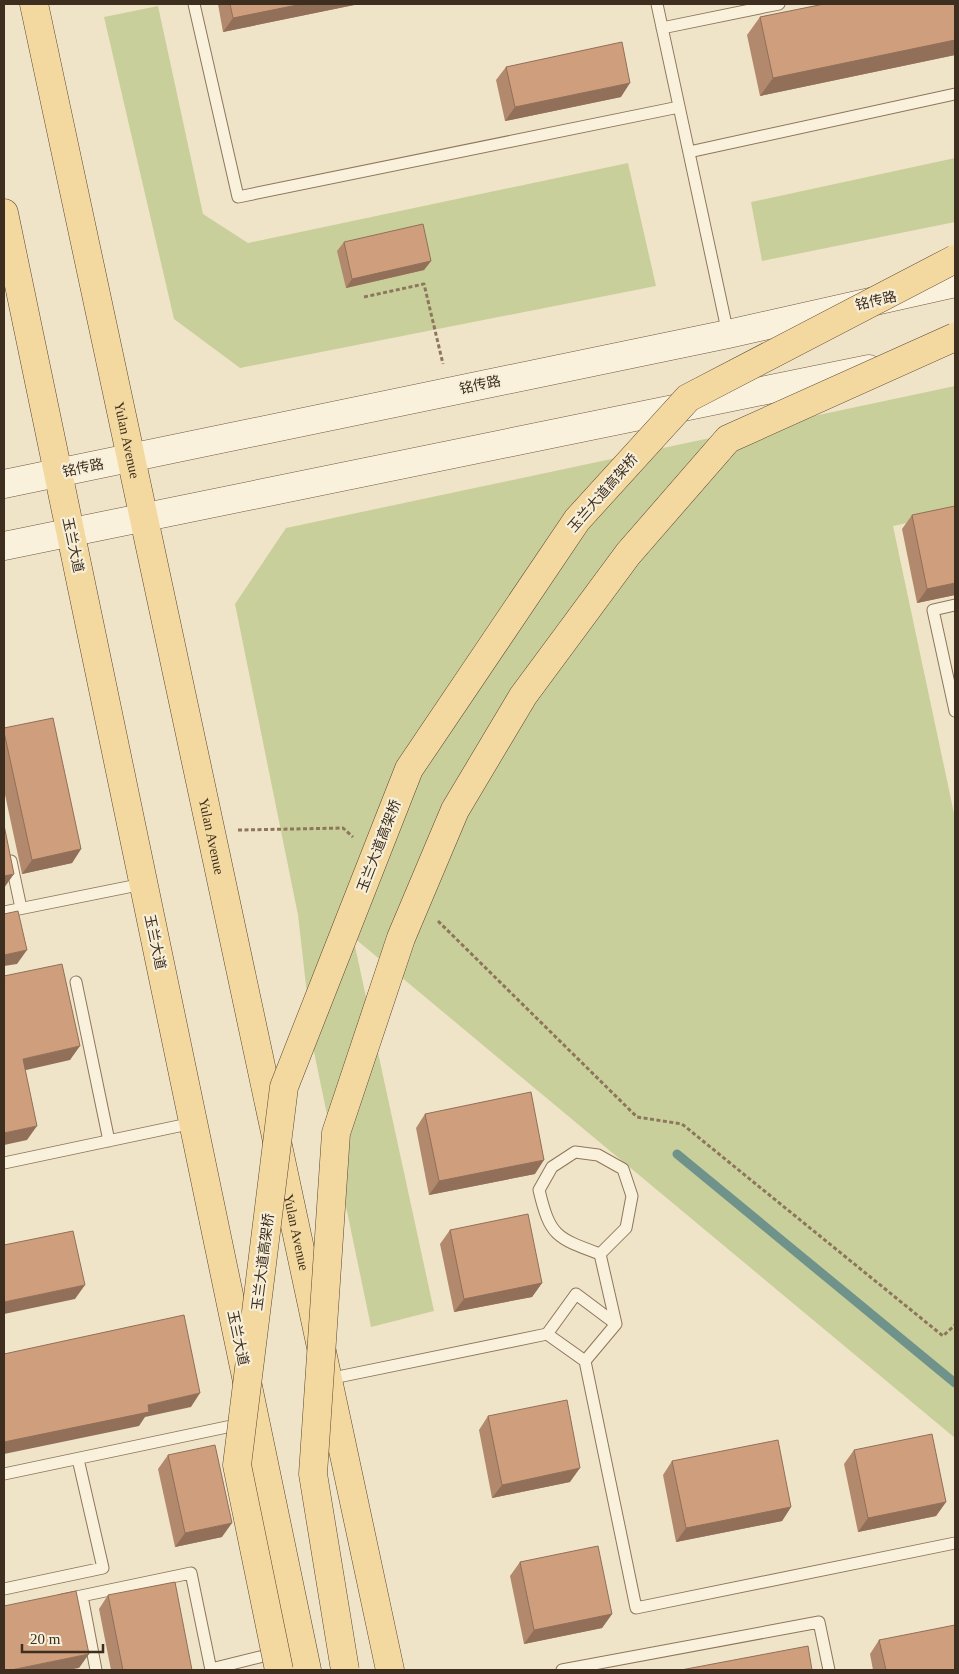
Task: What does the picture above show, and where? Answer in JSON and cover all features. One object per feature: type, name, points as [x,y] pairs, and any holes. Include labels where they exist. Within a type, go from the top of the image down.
[{"type":"main road","name":"Yulan Avenue","points":[[34,4],[390,1670]]},
{"type":"main road","name":"玉兰大道","points":[[4,213],[255,1422],[293,1658]]},
{"type":"main road","name":"玉兰大道高架桥","points":[[293,1658],[237,1465],[284,1087],[409,769],[577,520],[688,398],[955,259]]},
{"type":"main road","name":"铭传路","points":[[4,484],[728,334],[955,283]]},
{"type":"main road","points":[[345,1670],[312,1474],[336,1133],[401,938],[455,810],[534,680],[628,554],[728,439],[955,337]]},
{"type":"main road","points":[[4,546],[955,350]]},
{"type":"lane","points":[[194,4],[238,197],[680,107]]},
{"type":"lane","points":[[657,4],[728,334]]},
{"type":"lane","points":[[662,28],[779,4]]},
{"type":"lane","points":[[689,152],[955,94]]},
{"type":"lane","points":[[955,605],[933,610],[955,711]]},
{"type":"lane","points":[[8,846],[21,908]]},
{"type":"lane","points":[[4,912],[143,884]]},
{"type":"lane","points":[[76,982],[108,1141]]},
{"type":"lane","points":[[4,1163],[193,1123]]},
{"type":"lane","points":[[575,1152],[598,1155],[622,1169],[632,1196],[626,1228],[600,1254],[565,1242],[546,1220],[539,1190],[552,1167],[575,1152]]},
{"type":"lane","points":[[600,1254],[616,1324]]},
{"type":"lane","points":[[327,1380],[547,1334],[576,1294],[616,1324]]},
{"type":"lane","points":[[585,1360],[616,1324]]},
{"type":"lane","points":[[547,1334],[585,1360],[636,1608],[955,1543]]},
{"type":"lane","points":[[4,1474],[255,1422]]},
{"type":"lane","points":[[4,1589],[103,1568],[78,1459]]},
{"type":"lane","points":[[52,1602],[191,1573],[211,1669],[293,1658]]},
{"type":"lane","points":[[82,1596],[96,1670]]},
{"type":"lane","points":[[562,1670],[819,1622],[829,1670]]},
{"type":"path","points":[[364,297],[424,284],[450,392]]},
{"type":"path","points":[[210,830],[343,828],[357,841]]},
{"type":"path","points":[[434,917],[637,1117],[682,1124],[943,1336],[955,1325]]},
{"type":"green space","points":[[158,6],[203,214],[248,243],[628,163],[656,286],[240,368],[174,319],[104,17]]},
{"type":"green space","points":[[955,158],[955,222],[762,261],[751,202]]},
{"type":"green space","points":[[955,386],[955,513],[893,526],[955,818],[955,1438],[353,937],[434,1311],[371,1327],[313,1047],[298,915],[235,604],[286,528]]},
{"type":"building","points":[[230,4],[302,4],[233,18]]},
{"type":"building","points":[[824,4],[955,4],[955,40],[773,78],[760,17]]},
{"type":"building","points":[[622,42],[630,83],[515,107],[506,67]]},
{"type":"building","points":[[423,224],[431,261],[352,279],[344,242]]},
{"type":"building","points":[[955,506],[955,583],[927,589],[912,515]]},
{"type":"building","points":[[53,718],[81,849],[32,860],[4,728]]},
{"type":"building","points":[[4,825],[14,874],[4,876]]},
{"type":"building","points":[[18,911],[27,950],[4,955],[4,914]]},
{"type":"building","points":[[62,964],[80,1046],[23,1059],[37,1126],[4,1133],[4,976]]},
{"type":"building","points":[[531,1092],[544,1160],[439,1181],[425,1114]]},
{"type":"building","points":[[528,1214],[542,1283],[464,1299],[450,1230]]},
{"type":"building","points":[[73,1231],[85,1285],[4,1302],[4,1245]]},
{"type":"building","points":[[184,1315],[200,1393],[148,1405],[149,1412],[4,1442],[4,1354]]},
{"type":"building","points":[[567,1400],[580,1468],[502,1485],[488,1416]]},
{"type":"building","points":[[932,1434],[946,1502],[868,1518],[854,1450]]},
{"type":"building","points":[[778,1440],[791,1507],[686,1528],[672,1461]]},
{"type":"building","points":[[215,1445],[232,1523],[185,1533],[168,1455]]},
{"type":"building","points":[[598,1546],[612,1614],[534,1630],[520,1562]]},
{"type":"building","points":[[175,1582],[192,1670],[123,1670],[108,1595]]},
{"type":"building","points":[[76,1591],[89,1654],[4,1670],[4,1606]]},
{"type":"building","points":[[955,1625],[955,1670],[886,1670],[879,1640]]},
{"type":"building","points":[[808,1646],[812,1670],[681,1670]]},
{"type":"waterway","points":[[677,1154],[955,1383]]}]
